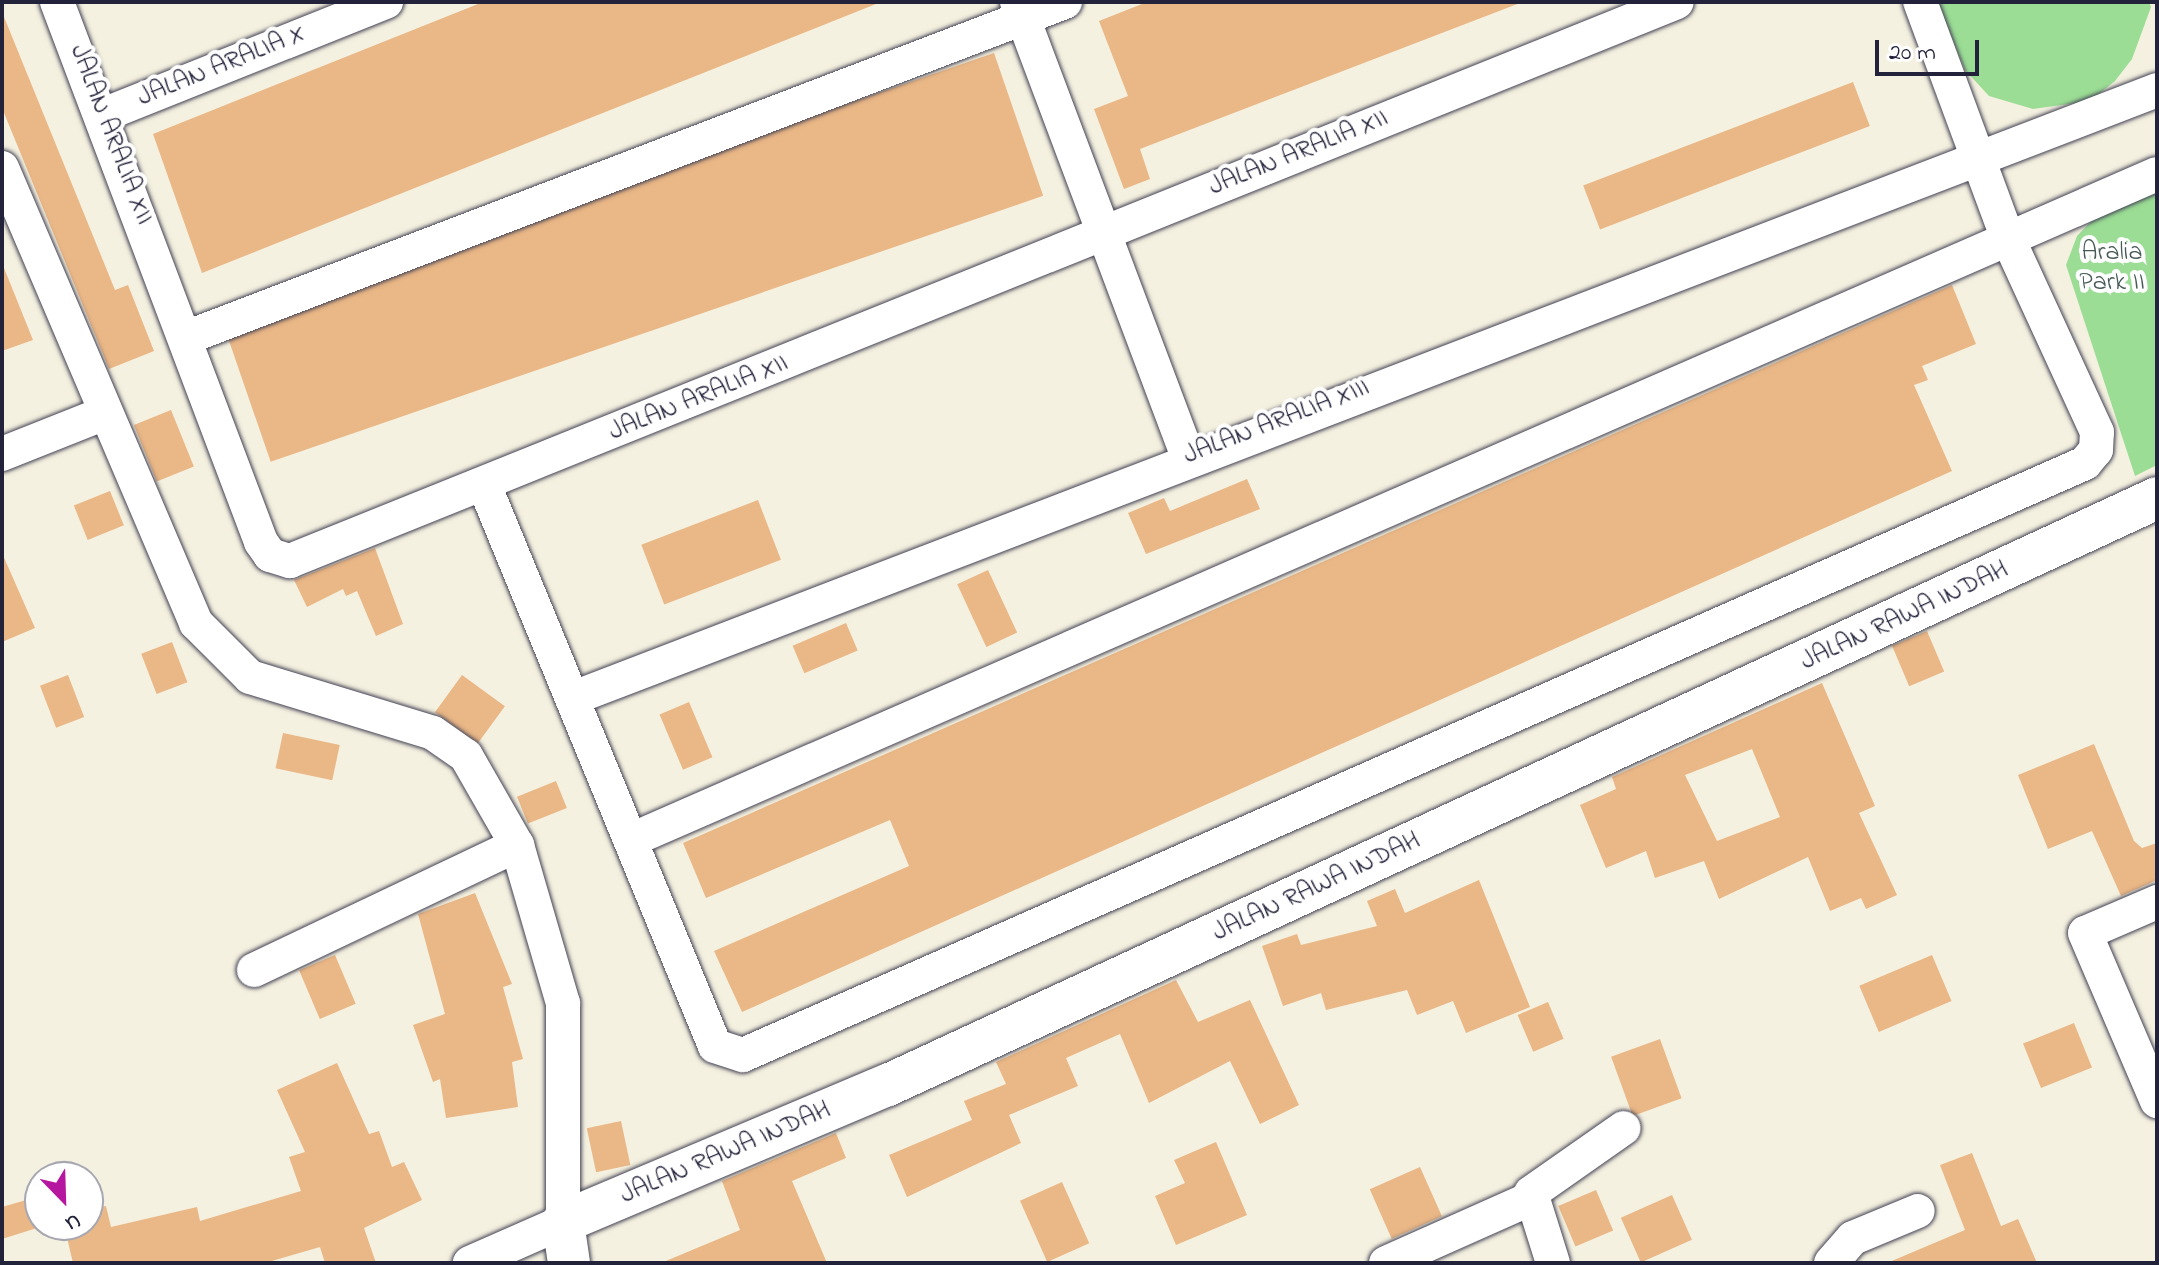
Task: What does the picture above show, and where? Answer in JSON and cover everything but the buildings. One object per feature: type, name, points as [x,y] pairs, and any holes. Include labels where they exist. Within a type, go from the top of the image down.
[{"type":"street","name":"JALAN ARALIA XII","points":[[57,2],[188,337],[261,542],[280,560],[485,487],[1677,2]]},
{"type":"street","name":"JALAN ARALIA X","points":[[103,115],[386,2]]},
{"type":"street","points":[[188,337],[1021,10],[1065,2]]},
{"type":"street","points":[[485,487],[576,697],[715,1046],[743,1055],[2085,463],[2096,450],[2097,432],[2006,234],[1982,157],[1920,2]]},
{"type":"street","points":[[1021,10],[1188,456]]},
{"type":"street","name":"JALAN ARALIA XIII","points":[[576,697],[1188,456],[2157,90]]},
{"type":"street","points":[[2,168],[196,623],[250,677],[433,733],[466,756],[517,845],[563,1003],[563,1222],[569,1263]]},
{"type":"street","points":[[631,840],[2006,234],[2157,174]]},
{"type":"street","points":[[2,454],[105,413]]},
{"type":"street","name":"JALAN RAWA INDAH","points":[[470,1263],[902,1079],[2157,498]]},
{"type":"street","points":[[254,970],[517,845]]},
{"type":"street","points":[[2157,902],[2085,933],[2157,1101]]},
{"type":"street","points":[[1386,1263],[1530,1199],[1559,1167],[1624,1128]]},
{"type":"street","points":[[1530,1199],[1553,1263]]},
{"type":"street","points":[[1831,1263],[1853,1238],[1918,1211]]},
{"type":"green space","points":[[1937,2],[2149,2],[2151,7],[2132,59],[2115,81],[2090,101],[2033,109],[1989,96],[1965,70]]},
{"type":"green space","name":"Aralia Park II","points":[[2157,183],[2157,465],[2135,476],[2066,265],[2077,236],[2102,210]]}]
